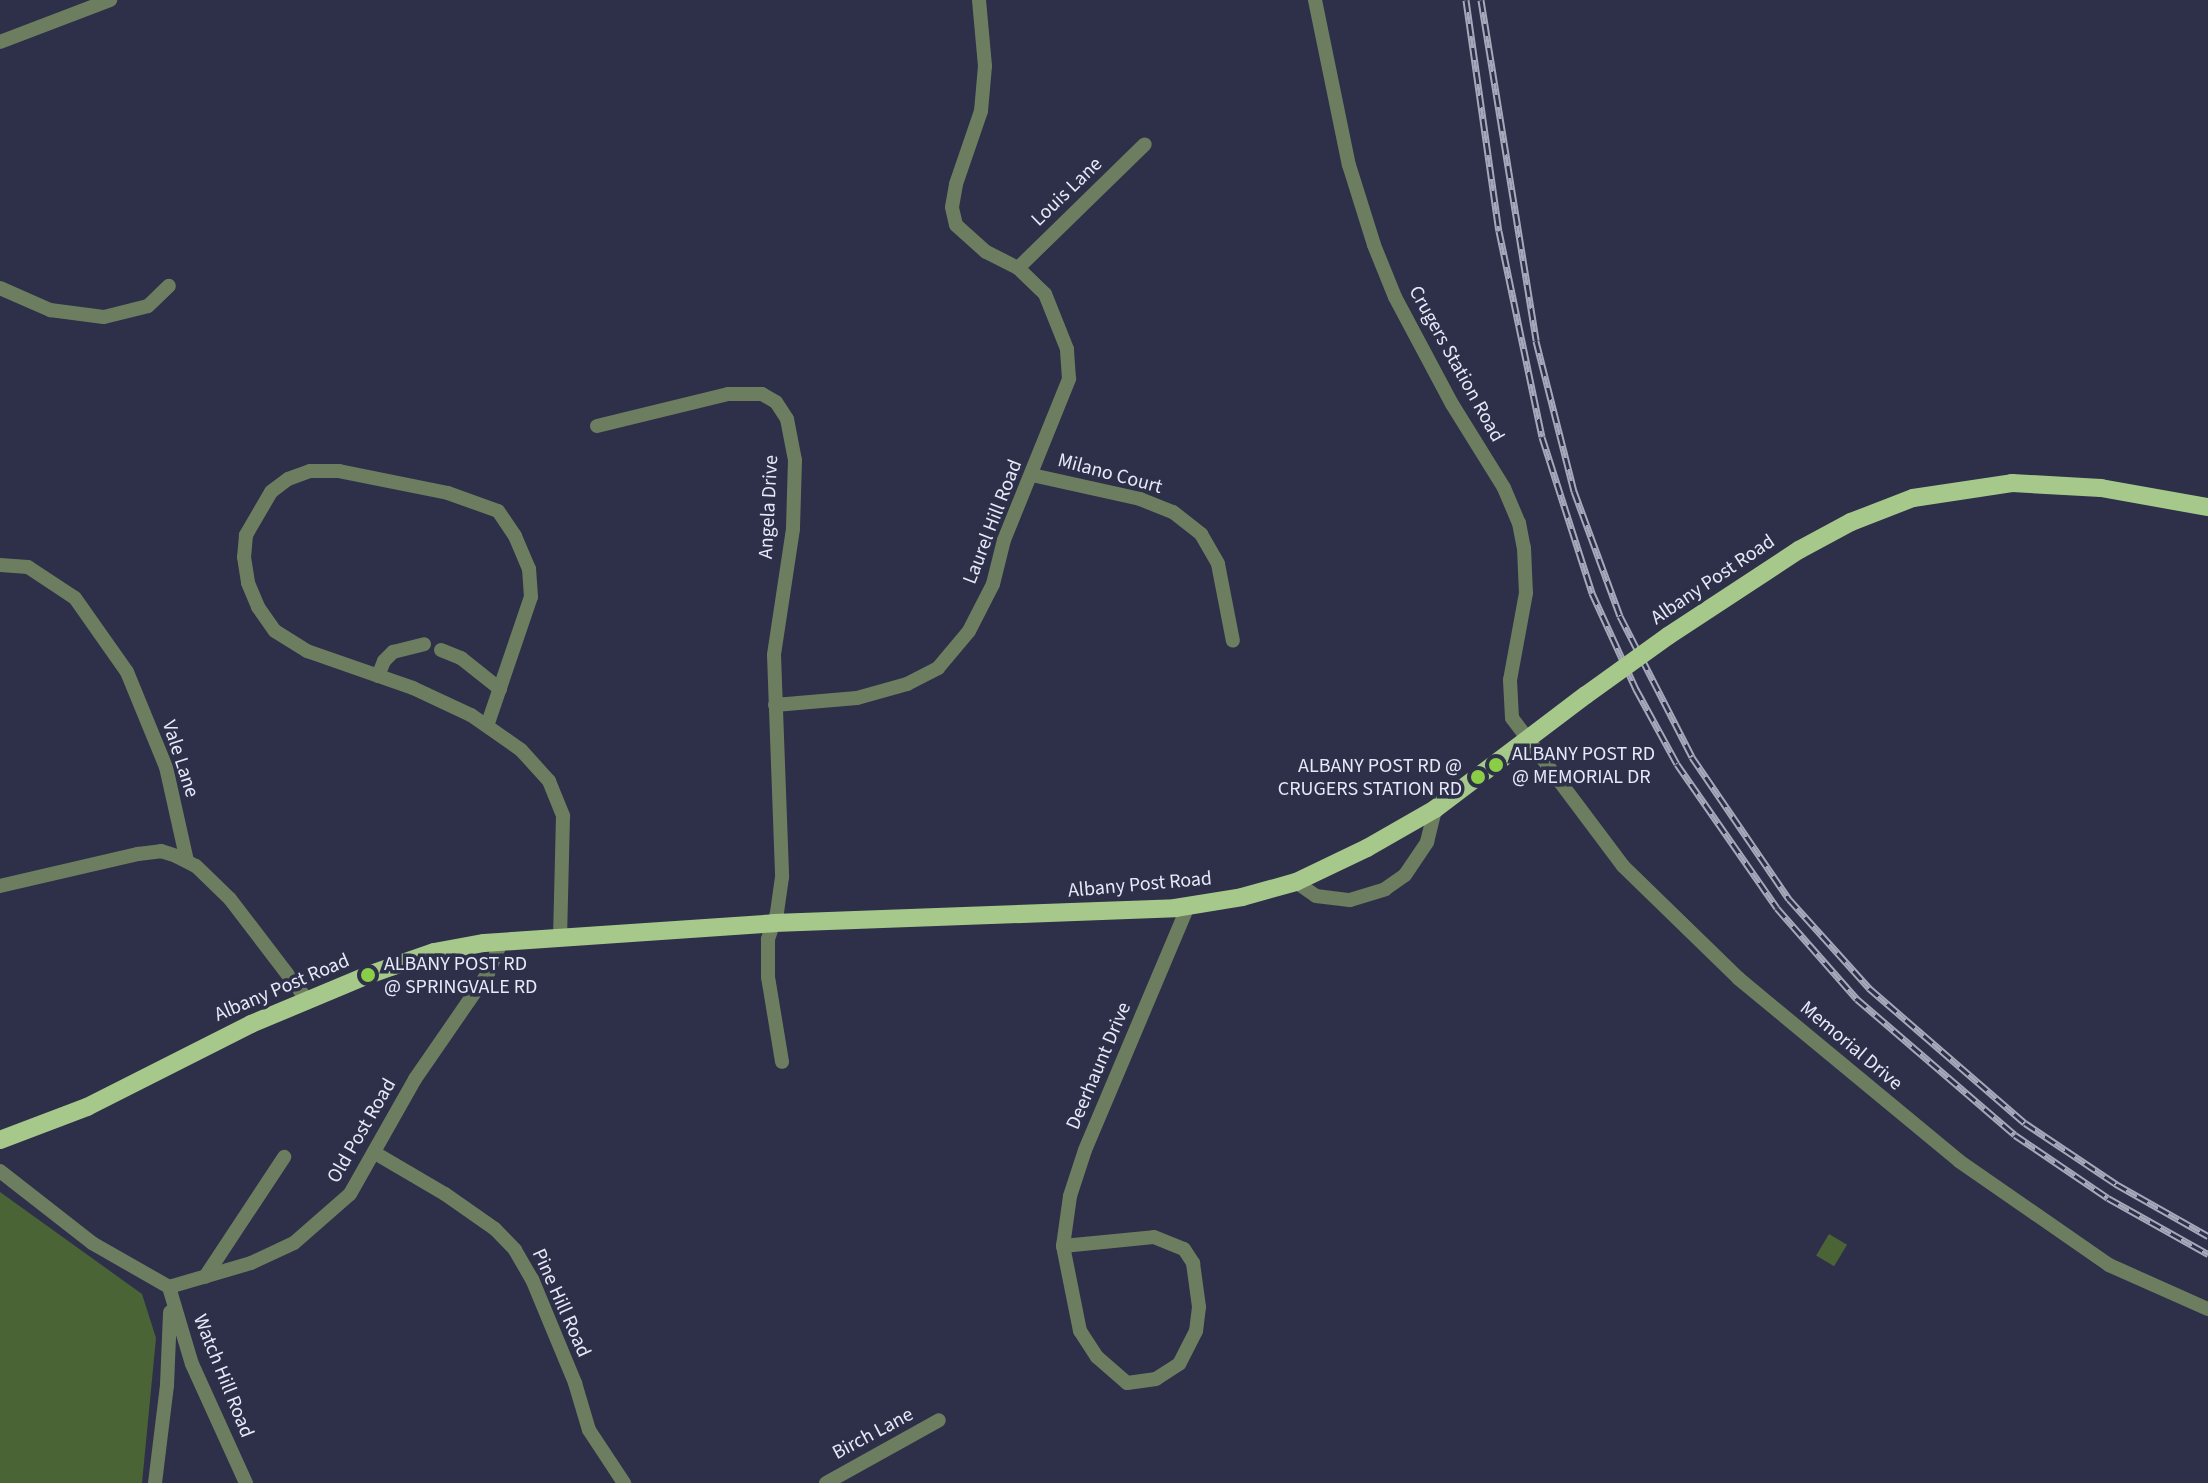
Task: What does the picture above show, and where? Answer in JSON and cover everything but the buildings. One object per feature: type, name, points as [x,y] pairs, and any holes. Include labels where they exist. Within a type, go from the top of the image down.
[{"type":"main road","name":"Albany Post Road","points":[[0,1140],[87,1107],[210,1044],[308,1001],[434,952],[501,942],[774,923],[983,917],[1188,906],[1242,897],[1296,882],[1367,848],[1435,809],[1668,636],[1799,550],[1851,522],[1913,498],[2012,483],[2101,488],[2208,507]]},
{"type":"street","points":[[0,42],[110,0]]},
{"type":"street","name":"Laurel Hill Road","points":[[775,705],[857,698],[907,684],[938,668],[969,631],[993,584],[1004,540],[1069,379],[1067,349],[1045,294],[1018,268],[968,239],[956,225],[952,207],[981,111],[985,66],[979,0]]},
{"type":"street","name":"Crugers Station Road","points":[[1315,0],[1349,165],[1374,245],[1395,297],[1452,404],[1504,488],[1519,523],[1524,548],[1526,593],[1508,699],[1512,718],[1529,741]]},
{"type":"street","name":"Louis Lane","points":[[1018,268],[1145,144]]},
{"type":"street","points":[[0,288],[50,310],[104,317],[148,306],[169,286]]},
{"type":"street","name":"Angela Drive","points":[[597,426],[728,394],[762,394],[776,402],[787,419],[795,460],[793,529],[774,655],[775,705]]},
{"type":"street","points":[[487,726],[531,597],[529,569],[515,536],[498,511],[448,493],[339,471],[310,471],[288,479],[264,502],[246,535],[246,570],[258,607],[275,631],[307,651],[413,688],[487,726],[521,750],[549,781],[563,816],[560,938]]},
{"type":"street","name":"Milano Court","points":[[1032,475],[1140,499],[1173,512],[1201,534],[1218,564],[1233,641]]},
{"type":"street","name":"Vale Lane","points":[[0,565],[28,567],[75,598],[127,672],[166,767],[187,861]]},
{"type":"street","points":[[378,676],[384,661],[393,652],[424,644]]},
{"type":"street","points":[[441,650],[461,658],[500,689]]},
{"type":"street","points":[[775,705],[782,877],[768,939],[768,977],[782,1062]]},
{"type":"street","name":"Memorial Drive","points":[[1529,741],[1623,866],[1750,988],[1959,1161],[2109,1265],[2208,1309]]},
{"type":"street","points":[[1296,882],[1316,896],[1350,900],[1385,889],[1405,875],[1427,842],[1435,809]]},
{"type":"street","points":[[0,886],[161,851],[187,861],[230,899],[308,1001]]},
{"type":"street","name":"Deerhaunt Drive","points":[[1063,1246],[1154,1237],[1184,1249],[1193,1263],[1199,1307],[1196,1331],[1179,1364],[1156,1379],[1127,1383],[1097,1357],[1080,1331],[1063,1246],[1070,1196],[1085,1150],[1188,906]]},
{"type":"street","name":"Old Post Road","points":[[169,1287],[251,1263],[294,1243],[350,1194],[415,1079],[488,973],[501,942]]},
{"type":"street","name":"Pine Hill Road","points":[[375,1153],[445,1194],[495,1229],[515,1250],[532,1279],[575,1383],[589,1430],[624,1483]]},
{"type":"street","points":[[205,1277],[284,1157]]},
{"type":"street","points":[[0,1171],[92,1243],[169,1287]]},
{"type":"street","name":"Watch Hill Road","points":[[155,1483],[170,1348],[169,1287]]},
{"type":"street","name":"Watch Hill Road","points":[[169,1287],[192,1364],[246,1483]]},
{"type":"street","name":"Birch Lane","points":[[826,1483],[939,1420]]},
{"type":"green space","points":[[0,1192],[142,1294],[156,1338],[142,1483],[0,1483]]},
{"type":"green space","points":[[1829,1234],[1847,1245],[1834,1266],[1816,1255]]},
{"type":"railway","points":[[1466,0],[1499,231],[1542,437],[1592,593],[1636,689],[1677,764],[1777,908],[1857,999],[2015,1135],[2108,1198],[2208,1254]]},
{"type":"railway","points":[[1481,0],[1536,341],[1574,491],[1620,616],[1692,757],[1789,899],[1869,988],[2025,1123],[2116,1184],[2208,1236]]},
{"type":"place","name":"ALBANY POST RD @ MEMORIAL DR","points":[[1496,765]]},
{"type":"place","name":"ALBANY POST RD @ CRUGERS STATION RD","points":[[1478,777]]},
{"type":"place","name":"ALBANY POST RD @ SPRINGVALE RD","points":[[368,975]]}]
